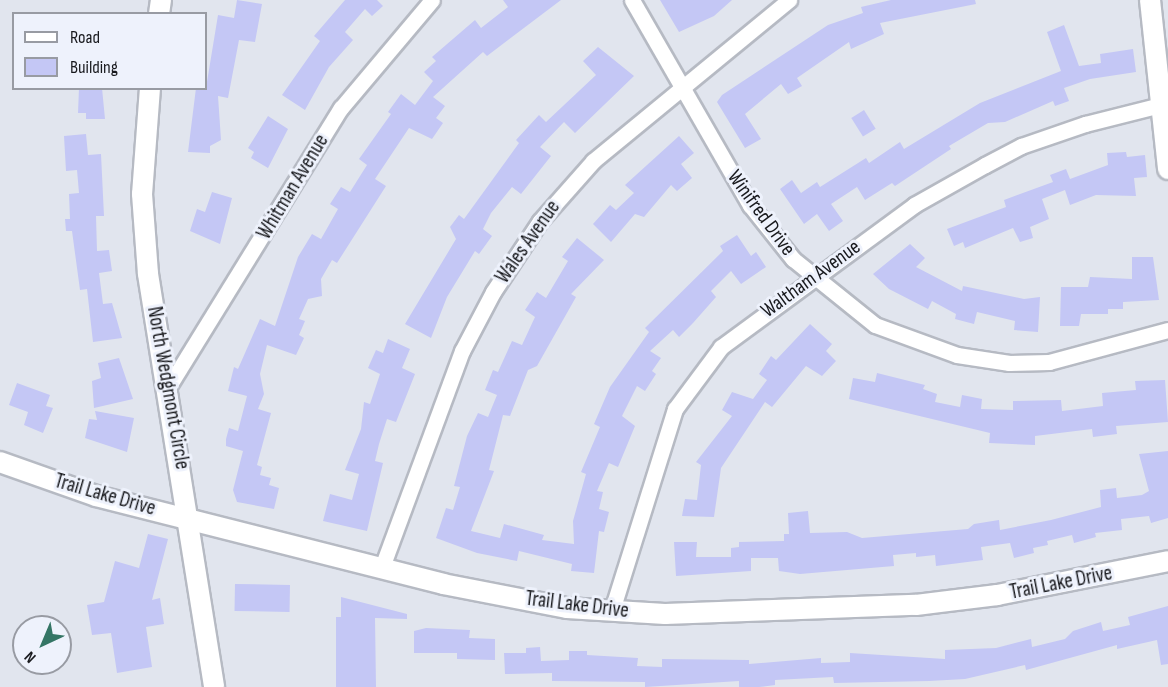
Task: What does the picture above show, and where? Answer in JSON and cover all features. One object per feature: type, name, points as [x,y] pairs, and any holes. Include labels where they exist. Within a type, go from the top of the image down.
[{"type":"street","name":"Whitman Avenue","points":[[169,386],[341,108],[432,0]]},
{"type":"street","name":"Winifred Drive","points":[[632,0],[680,87],[750,204],[812,277],[876,325],[957,355],[1009,363],[1049,362],[1168,330]]},
{"type":"street","name":"Wales Avenue","points":[[382,567],[446,391],[493,292],[567,187],[680,87],[789,0]]},
{"type":"street","points":[[1150,0],[1165,104],[1168,169]]},
{"type":"street","name":"North Wedgmont Circle","points":[[150,90],[142,194],[148,274],[169,386],[214,687]]},
{"type":"street","name":"Waltham Avenue","points":[[612,610],[675,409],[721,347],[812,277],[914,205],[1021,146],[1165,104]]},
{"type":"street","name":"Trail Lake Drive","points":[[0,462],[96,496],[443,584],[567,608],[665,614],[916,605],[997,595],[1168,561]]},
{"type":"building","points":[[237,0],[262,4],[255,42],[239,40],[228,98],[218,96],[221,140],[210,146],[210,153],[188,152],[196,90],[207,90],[218,15],[234,18]]},
{"type":"building","points":[[345,0],[377,0],[383,6],[372,16],[365,9],[345,32],[353,40],[329,67],[305,110],[282,95],[320,41],[314,36]]},
{"type":"building","points":[[503,0],[561,0],[487,56],[483,52],[433,97],[445,106],[436,118],[443,123],[432,139],[409,128],[375,179],[386,186],[337,263],[332,260],[321,279],[322,296],[308,299],[299,319],[305,321],[299,335],[304,338],[296,355],[267,345],[260,374],[264,394],[258,409],[271,413],[257,465],[262,467],[260,475],[271,478],[269,485],[279,488],[274,509],[237,502],[233,490],[243,451],[226,446],[226,439],[229,428],[238,431],[247,396],[228,391],[234,367],[238,369],[260,319],[275,326],[298,257],[312,234],[321,239],[338,209],[330,204],[341,187],[350,192],[367,165],[359,159],[391,114],[388,112],[401,94],[415,105],[433,81],[424,72],[436,61],[432,57],[475,20],[481,28],[508,7]]},
{"type":"building","points":[[660,0],[732,0],[714,16],[679,32]]},
{"type":"building","points":[[891,0],[975,0],[976,4],[880,23],[884,34],[851,49],[849,42],[797,78],[802,86],[788,94],[781,84],[745,114],[761,139],[745,148],[717,102],[722,95],[828,25],[863,13],[861,7]]},
{"type":"building","points":[[1064,25],[1079,66],[1101,63],[1100,54],[1133,49],[1136,72],[1090,79],[1064,88],[1069,101],[1055,106],[1053,101],[1005,122],[988,123],[949,146],[951,149],[895,186],[892,183],[865,200],[857,187],[831,204],[843,221],[829,231],[817,214],[804,224],[780,189],[792,180],[801,193],[817,182],[820,187],[866,158],[869,163],[900,142],[904,149],[980,103],[1061,71],[1047,32]]},
{"type":"building","points":[[598,47],[634,76],[575,133],[564,122],[540,147],[551,156],[521,194],[512,187],[491,213],[483,229],[492,236],[479,254],[475,251],[447,297],[431,338],[405,324],[456,239],[450,227],[459,215],[464,219],[519,143],[516,140],[539,115],[546,122],[596,75],[583,61]]},
{"type":"building","points":[[79,90],[102,90],[105,119],[86,119],[86,113],[78,113]]},
{"type":"building","points":[[864,110],[876,129],[863,137],[851,118]]},
{"type":"building","points":[[268,116],[288,129],[268,168],[251,158],[254,152],[248,148]]},
{"type":"building","points":[[86,134],[88,155],[101,154],[104,216],[96,216],[97,251],[109,250],[112,271],[99,273],[103,304],[112,303],[122,338],[93,342],[87,289],[80,290],[72,231],[66,231],[65,219],[70,219],[69,194],[79,193],[77,170],[66,171],[64,136]]},
{"type":"building","points":[[679,136],[694,153],[681,164],[692,178],[677,191],[671,185],[644,217],[635,214],[611,242],[593,224],[610,205],[616,210],[634,193],[625,185]]},
{"type":"building","points":[[1126,152],[1127,157],[1145,155],[1147,177],[1134,178],[1136,196],[1096,195],[1070,205],[1065,190],[1042,199],[1049,219],[1030,227],[1033,238],[1020,242],[1013,228],[965,248],[963,242],[954,246],[947,229],[1006,207],[1004,200],[1053,182],[1050,175],[1066,169],[1070,179],[1108,165],[1107,153]]},
{"type":"building","points":[[212,192],[232,198],[220,244],[190,231],[197,209],[205,212]]},
{"type":"building","points":[[737,235],[751,256],[756,252],[766,267],[741,284],[731,271],[711,291],[716,297],[679,337],[673,330],[650,351],[661,358],[652,371],[656,374],[645,391],[637,386],[622,416],[635,426],[618,467],[609,463],[597,491],[603,492],[599,509],[609,512],[604,532],[599,531],[594,573],[571,571],[572,564],[519,551],[517,561],[477,553],[436,538],[446,508],[453,510],[460,487],[454,486],[467,436],[478,413],[488,417],[497,395],[485,390],[493,370],[498,372],[512,341],[522,345],[535,317],[525,310],[537,292],[546,298],[568,261],[562,257],[577,238],[604,260],[571,294],[576,297],[537,366],[528,370],[510,416],[503,415],[489,470],[494,471],[471,531],[500,538],[504,524],[544,535],[542,540],[574,544],[573,521],[586,474],[581,472],[600,427],[594,424],[610,387],[649,332],[645,328],[723,251],[720,246]]},
{"type":"building","points":[[910,244],[925,258],[916,267],[962,291],[963,286],[1024,299],[1040,297],[1038,332],[1014,330],[1015,321],[977,312],[974,324],[955,319],[956,314],[932,301],[928,309],[889,289],[873,274]]},
{"type":"building","points":[[1132,257],[1153,257],[1159,300],[1123,302],[1123,309],[1108,309],[1108,314],[1081,314],[1079,326],[1060,326],[1061,287],[1088,287],[1090,277],[1132,279]]},
{"type":"building","points":[[810,324],[832,344],[826,351],[836,361],[822,376],[806,366],[772,407],[765,402],[721,468],[714,517],[682,516],[685,499],[697,500],[701,465],[696,462],[732,416],[722,410],[732,392],[753,399],[767,380],[759,374],[771,356],[776,360]]},
{"type":"building","points":[[388,339],[410,349],[402,368],[415,374],[396,422],[387,419],[379,444],[375,461],[383,463],[367,531],[323,521],[330,494],[352,500],[359,474],[345,470],[361,429],[364,402],[370,404],[380,374],[368,368],[376,350],[383,353]]},
{"type":"building","points":[[119,358],[133,399],[94,408],[92,381],[101,378],[98,363]]},
{"type":"building","points":[[877,373],[925,385],[923,389],[937,394],[935,402],[960,407],[962,395],[982,399],[981,409],[1013,410],[1013,401],[1061,400],[1062,411],[1103,406],[1102,393],[1136,390],[1135,381],[1165,380],[1168,422],[1116,426],[1117,434],[1093,437],[1092,429],[1035,436],[1035,445],[989,443],[990,433],[849,399],[853,378],[875,382]]},
{"type":"building","points":[[17,383],[50,395],[46,406],[53,408],[43,433],[24,425],[28,412],[9,405]]},
{"type":"building","points":[[95,411],[134,418],[127,452],[85,438],[89,419],[97,420]]},
{"type":"building","points":[[1168,451],[1168,518],[1151,523],[1149,516],[1121,519],[1122,530],[1095,533],[1096,537],[1074,543],[1072,535],[1047,541],[1048,545],[1033,548],[1034,553],[1014,558],[1010,543],[981,547],[983,560],[936,566],[935,555],[916,557],[916,553],[893,555],[894,566],[800,574],[779,571],[778,558],[751,558],[751,571],[676,576],[674,542],[697,542],[696,557],[731,557],[731,548],[739,547],[739,542],[784,541],[784,534],[789,534],[788,513],[808,511],[810,533],[847,532],[862,538],[968,529],[974,524],[999,520],[1000,530],[1051,520],[1101,507],[1100,490],[1116,488],[1117,498],[1142,495],[1149,491],[1139,454]]},
{"type":"building","points":[[148,534],[168,539],[152,600],[160,598],[164,624],[146,627],[152,667],[117,673],[111,633],[92,635],[87,605],[104,602],[115,561],[139,568]]},
{"type":"building","points":[[235,584],[290,585],[290,612],[235,611]]},
{"type":"building","points":[[341,597],[407,614],[407,619],[375,618],[376,687],[336,687],[336,617],[341,617]]},
{"type":"building","points":[[1168,606],[1168,664],[1161,665],[1157,640],[1117,649],[1117,645],[1026,670],[1025,665],[965,679],[929,681],[834,683],[833,677],[775,680],[775,685],[759,687],[739,687],[739,681],[645,687],[645,682],[552,681],[552,673],[505,674],[504,653],[526,653],[526,648],[540,647],[541,661],[569,660],[569,651],[587,651],[587,655],[638,658],[637,666],[662,667],[662,659],[749,660],[749,664],[821,658],[821,663],[850,662],[850,653],[945,659],[945,650],[996,648],[1031,639],[1032,647],[1065,639],[1073,631],[1101,622],[1103,631],[1130,625],[1128,617]]},
{"type":"building","points":[[426,628],[470,630],[469,638],[495,639],[495,660],[457,659],[457,653],[414,653],[414,631]]}]
